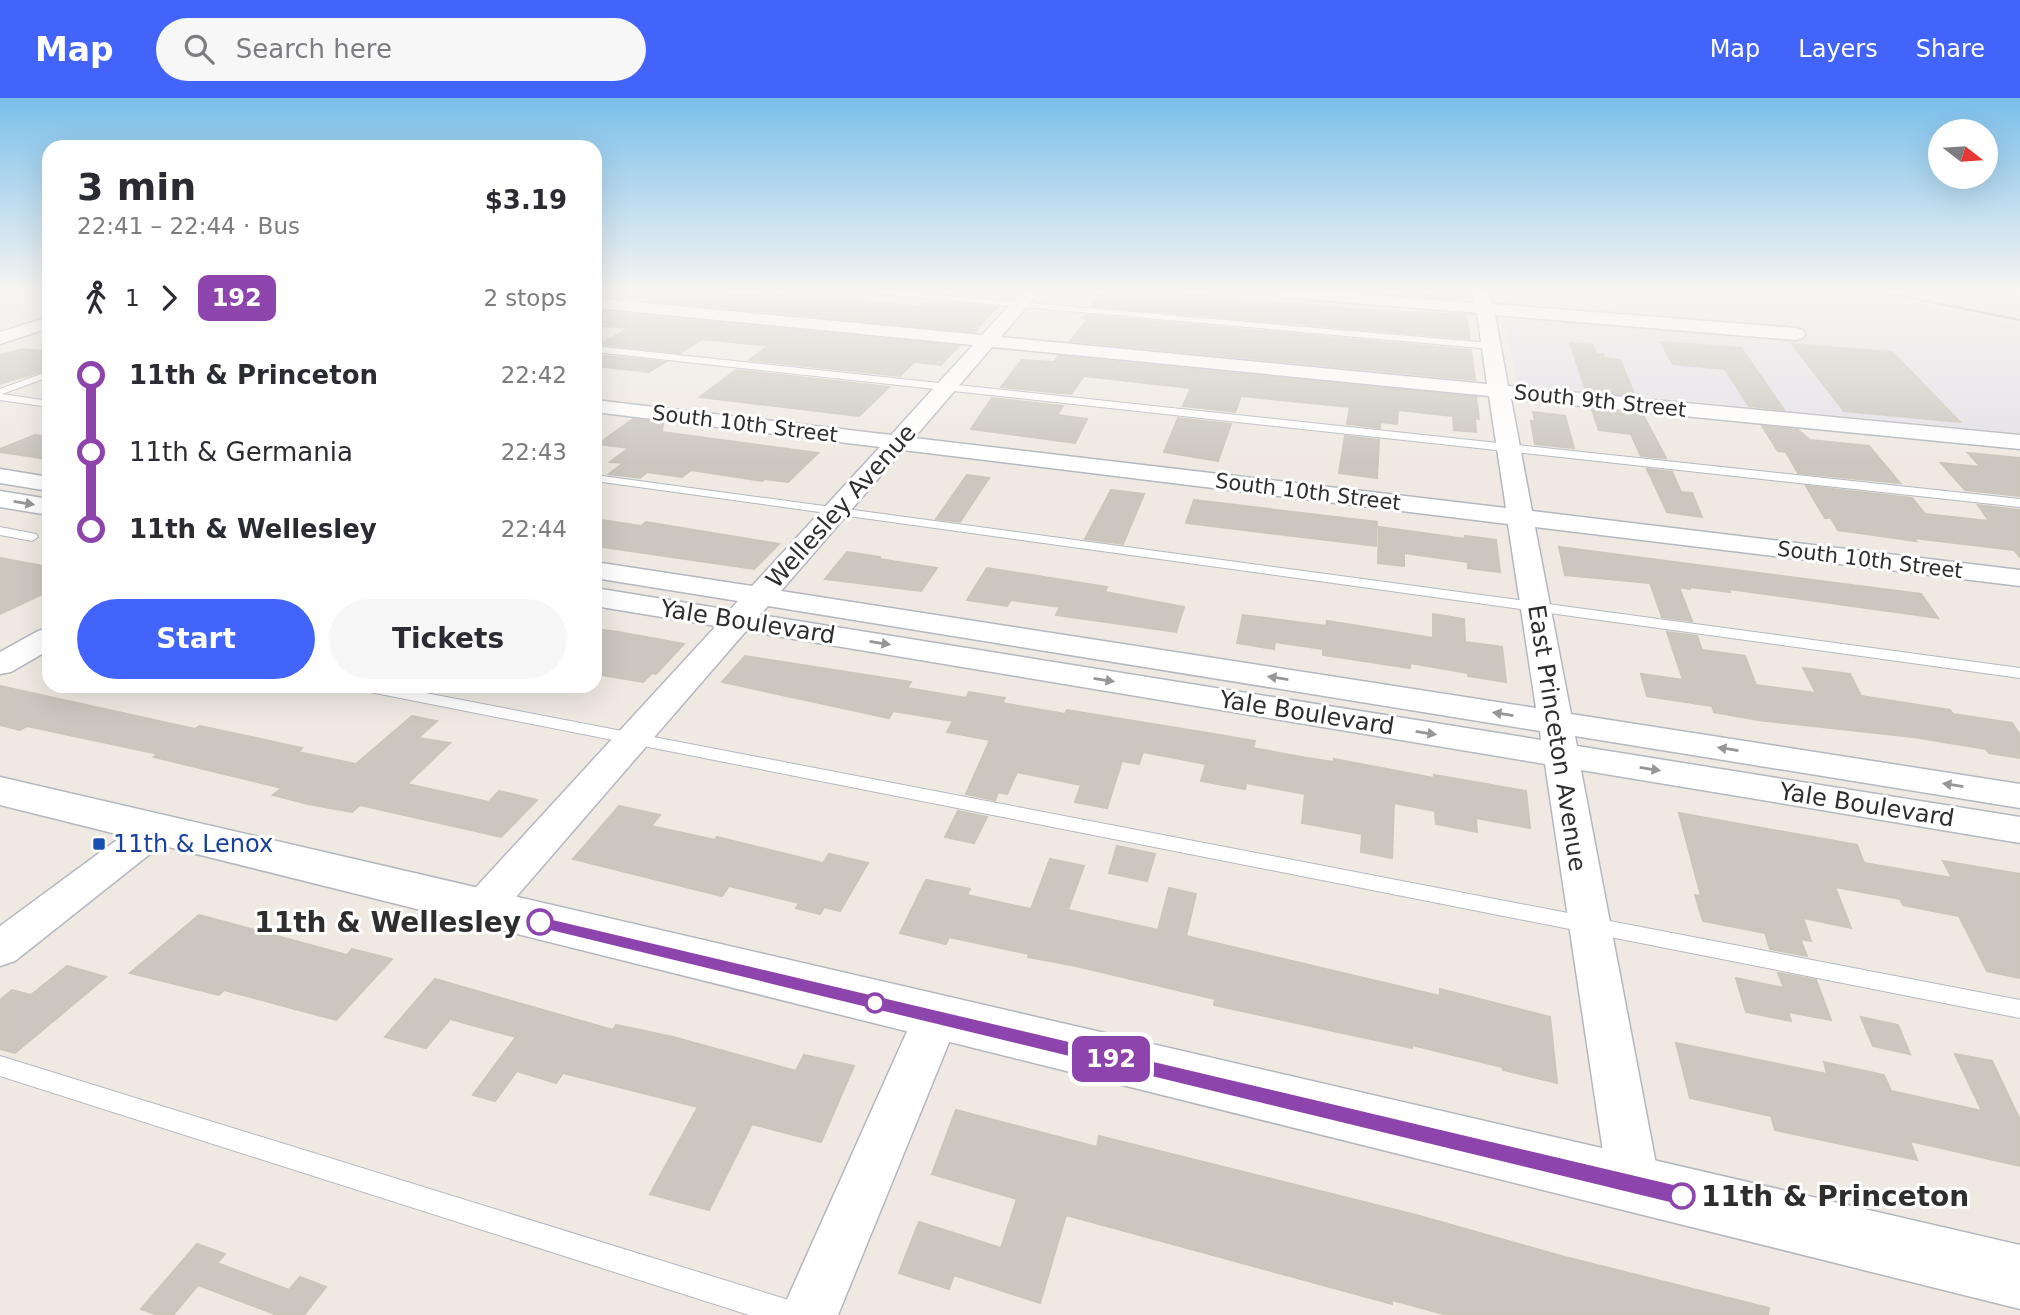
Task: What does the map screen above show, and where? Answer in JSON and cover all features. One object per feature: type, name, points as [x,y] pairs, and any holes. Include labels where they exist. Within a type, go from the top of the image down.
[{"type":"street","name":"Wellesley Avenue","points":[[482,908],[980,349]]},
{"type":"street","name":"South 9th Street","points":[[1067,349],[2020,442]]},
{"type":"street","name":"East Princeton Avenue","points":[[1492,349],[1634,1185]]},
{"type":"street","name":"South 10th Street","points":[[602,407],[2020,578]]},
{"type":"street","points":[[0,476],[42,483]]},
{"type":"street","points":[[0,499],[42,506]]},
{"type":"street","name":"Yale Boulevard","points":[[602,572],[750,608],[1557,738],[2020,796]]},
{"type":"street","name":"Yale Boulevard","points":[[602,597],[750,608]]},
{"type":"street","points":[[0,665],[42,641]]},
{"type":"street","name":"Yale Boulevard","points":[[1557,738],[2020,830]]},
{"type":"street","points":[[0,791],[2020,1277]]},
{"type":"street","points":[[0,949],[157,829]]},
{"type":"street","points":[[809,1315],[936,1018]]},
{"type":"lane","points":[[602,350],[2020,503]]},
{"type":"lane","points":[[0,395],[42,377]]},
{"type":"lane","points":[[0,395],[42,403]]},
{"type":"lane","points":[[602,479],[2020,673]]},
{"type":"lane","points":[[0,531],[32,537]]},
{"type":"lane","points":[[400,693],[2020,1009]]},
{"type":"lane","points":[[0,1066],[792,1315]]},
{"type":"shaded area","points":[[1510,349],[2020,349],[2020,433],[1517,384]]},
{"type":"building","points":[[22,349],[42,351],[42,371],[0,384],[0,355]]},
{"type":"building","points":[[643,349],[687,349],[680,353]]},
{"type":"building","points":[[764,349],[956,349],[941,365],[914,362],[900,376],[749,360]]},
{"type":"building","points":[[1151,349],[1471,350],[1475,380]]},
{"type":"building","points":[[1572,349],[1594,349],[1596,354],[1603,354],[1604,358],[1620,360],[1635,396],[1586,391]]},
{"type":"building","points":[[1665,349],[1742,349],[1784,410],[1749,406],[1725,369],[1673,364]]},
{"type":"building","points":[[1796,349],[1892,352],[1960,422],[1844,411]]},
{"type":"building","points":[[602,356],[665,362],[649,372],[602,367]]},
{"type":"building","points":[[1058,356],[1476,397],[1479,419],[1475,418],[1476,432],[1454,430],[1453,416],[1398,410],[1397,424],[1380,422],[1380,428],[1347,424],[1350,407],[1241,396],[1235,412],[1183,406],[1191,388],[1084,376],[1071,394],[1001,387],[1022,360],[1054,362]]},
{"type":"building","points":[[736,370],[889,387],[859,416],[700,397]]},
{"type":"building","points":[[992,398],[1063,406],[1057,415],[1087,419],[1075,443],[971,429]]},
{"type":"building","points":[[1592,410],[1643,415],[1666,458],[1641,456],[1631,434],[1599,430]]},
{"type":"building","points":[[1533,412],[1565,416],[1574,448],[1535,444],[1531,421],[1535,421]]},
{"type":"building","points":[[1178,418],[1231,424],[1218,461],[1164,452]]},
{"type":"building","points":[[633,419],[663,423],[662,432],[818,453],[788,482],[765,479],[762,481],[691,470],[682,477],[647,472],[640,478],[609,474],[623,463],[610,462],[629,448],[602,445],[602,441]]},
{"type":"building","points":[[1762,426],[1798,430],[1810,440],[1869,446],[1900,483],[1798,473],[1786,452],[1778,451]]},
{"type":"building","points":[[35,435],[42,436],[42,458],[0,452],[0,449]]},
{"type":"building","points":[[1345,436],[1379,440],[1377,478],[1339,473]]},
{"type":"building","points":[[1968,453],[2020,458],[2020,496],[1965,490],[1941,463],[1981,467]]},
{"type":"building","points":[[1647,469],[1672,472],[1681,492],[1692,493],[1702,517],[1667,512]]},
{"type":"building","points":[[967,475],[989,478],[960,522],[936,519]]},
{"type":"building","points":[[1806,486],[1912,498],[1925,514],[1989,521],[1978,505],[2020,510],[2020,557],[2014,550],[1913,538],[1916,541],[1838,530],[1831,518],[1825,518]]},
{"type":"building","points":[[1111,490],[1144,494],[1123,544],[1085,539]]},
{"type":"building","points":[[1194,500],[1377,522],[1376,546],[1186,523]]},
{"type":"building","points":[[602,520],[641,526],[646,522],[779,544],[754,569],[602,547]]},
{"type":"building","points":[[1379,527],[1466,539],[1465,536],[1496,540],[1500,572],[1468,568],[1468,562],[1404,553],[1404,566],[1378,563]]},
{"type":"building","points":[[1559,547],[1921,594],[1938,618],[1729,589],[1730,592],[1690,587],[1679,587],[1692,621],[1662,617],[1650,583],[1565,575]]},
{"type":"building","points":[[847,552],[937,568],[921,591],[825,579]]},
{"type":"building","points":[[0,558],[42,566],[42,594],[0,614]]},
{"type":"building","points":[[987,568],[1107,587],[1105,592],[1184,607],[1176,632],[1056,615],[1060,607],[1011,600],[1007,606],[967,600]]},
{"type":"building","points":[[1433,614],[1464,619],[1465,642],[1502,647],[1506,682],[1410,663],[1410,668],[1323,655],[1323,649],[1275,642],[1274,649],[1237,643],[1243,615],[1326,626],[1327,621],[1433,638]]},
{"type":"building","points":[[602,630],[684,644],[656,674],[652,673],[643,682],[602,675]]},
{"type":"building","points":[[1667,632],[1697,636],[1702,650],[1745,656],[1756,685],[1816,693],[1803,668],[1850,674],[1861,696],[2012,723],[2020,735],[2020,758],[1989,753],[1986,749],[1913,737],[1758,720],[1714,712],[1712,706],[1647,696],[1641,674],[1683,680]]},
{"type":"building","points":[[745,656],[911,682],[907,688],[966,698],[969,692],[1005,698],[1002,703],[1065,714],[1067,710],[1255,741],[1253,748],[1307,758],[1334,762],[1334,759],[1434,778],[1434,775],[1526,791],[1530,828],[1476,818],[1477,832],[1436,824],[1435,811],[1394,803],[1392,858],[1361,852],[1362,834],[1302,823],[1305,794],[1246,783],[1245,789],[1201,781],[1206,764],[1143,752],[1139,764],[1122,761],[1107,808],[1075,802],[1081,785],[1017,772],[1007,794],[998,792],[995,800],[966,794],[990,740],[947,732],[953,721],[893,711],[889,718],[722,682]]},
{"type":"building","points":[[0,686],[195,729],[200,726],[302,748],[298,752],[356,764],[412,716],[437,721],[418,738],[450,743],[407,784],[489,802],[499,791],[537,800],[501,837],[360,805],[352,812],[308,804],[273,795],[282,788],[154,757],[158,754],[27,726],[20,730],[0,725]]},
{"type":"building","points":[[619,806],[660,815],[651,826],[715,840],[717,837],[823,863],[829,854],[868,863],[840,911],[824,907],[820,914],[796,908],[799,903],[729,886],[722,896],[573,859]]},
{"type":"building","points":[[958,811],[987,817],[974,843],[945,837]]},
{"type":"building","points":[[1679,813],[1857,845],[1864,863],[1952,878],[1943,861],[2020,874],[2020,978],[1987,971],[1959,916],[1903,905],[1900,899],[1835,887],[1851,928],[1803,918],[1811,941],[1800,939],[1807,956],[1770,949],[1765,933],[1703,921],[1695,895],[1701,896]]},
{"type":"building","points":[[1117,846],[1155,854],[1147,881],[1109,873]]},
{"type":"building","points":[[1050,859],[1084,866],[1068,910],[1158,930],[1169,888],[1196,894],[1186,936],[1440,996],[1440,989],[1550,1017],[1557,1083],[1412,1045],[1412,1048],[1214,1005],[1215,999],[1028,957],[1029,954],[949,937],[946,944],[900,933],[926,880],[970,889],[967,895],[1031,909]]},
{"type":"building","points":[[199,915],[347,955],[352,949],[392,959],[336,1020],[224,990],[219,995],[130,973]]},
{"type":"building","points":[[67,966],[106,977],[15,1053],[0,1049],[0,1000],[12,990],[31,995]]},
{"type":"building","points":[[1778,973],[1816,980],[1831,1020],[1788,1012],[1791,1021],[1746,1012],[1736,978],[1784,988]]},
{"type":"building","points":[[435,979],[613,1030],[616,1025],[673,1037],[796,1071],[804,1055],[854,1066],[821,1142],[752,1124],[709,1210],[650,1194],[698,1107],[563,1073],[556,1083],[517,1071],[495,1101],[473,1095],[516,1037],[450,1019],[426,1048],[385,1037]]},
{"type":"building","points":[[1861,1017],[1898,1025],[1910,1054],[1873,1046]]},
{"type":"building","points":[[1676,1043],[1827,1074],[1824,1062],[1884,1075],[1891,1091],[1982,1111],[1955,1054],[1992,1061],[2020,1120],[2020,1166],[1910,1141],[1917,1160],[1775,1130],[1771,1116],[1690,1098]]},
{"type":"building","points":[[956,1110],[1097,1147],[1099,1136],[1416,1215],[1565,1257],[1769,1308],[1768,1315],[1447,1315],[1392,1300],[1392,1304],[1066,1215],[1040,1303],[954,1275],[949,1289],[899,1273],[919,1222],[1001,1248],[1017,1199],[932,1174]]},
{"type":"building","points":[[197,1244],[225,1254],[217,1263],[289,1290],[300,1277],[326,1287],[304,1315],[277,1315],[198,1285],[173,1315],[158,1315],[141,1309]]},
{"type":"bus line","name":"192","points":[[540,922],[1682,1196]]},
{"type":"place","name":"11th & Lenox","points":[[99,844]]},
{"type":"place","name":"11th & Wellesley","points":[[540,922]]},
{"type":"place","name":"11th & Princeton","points":[[1682,1196]]}]
